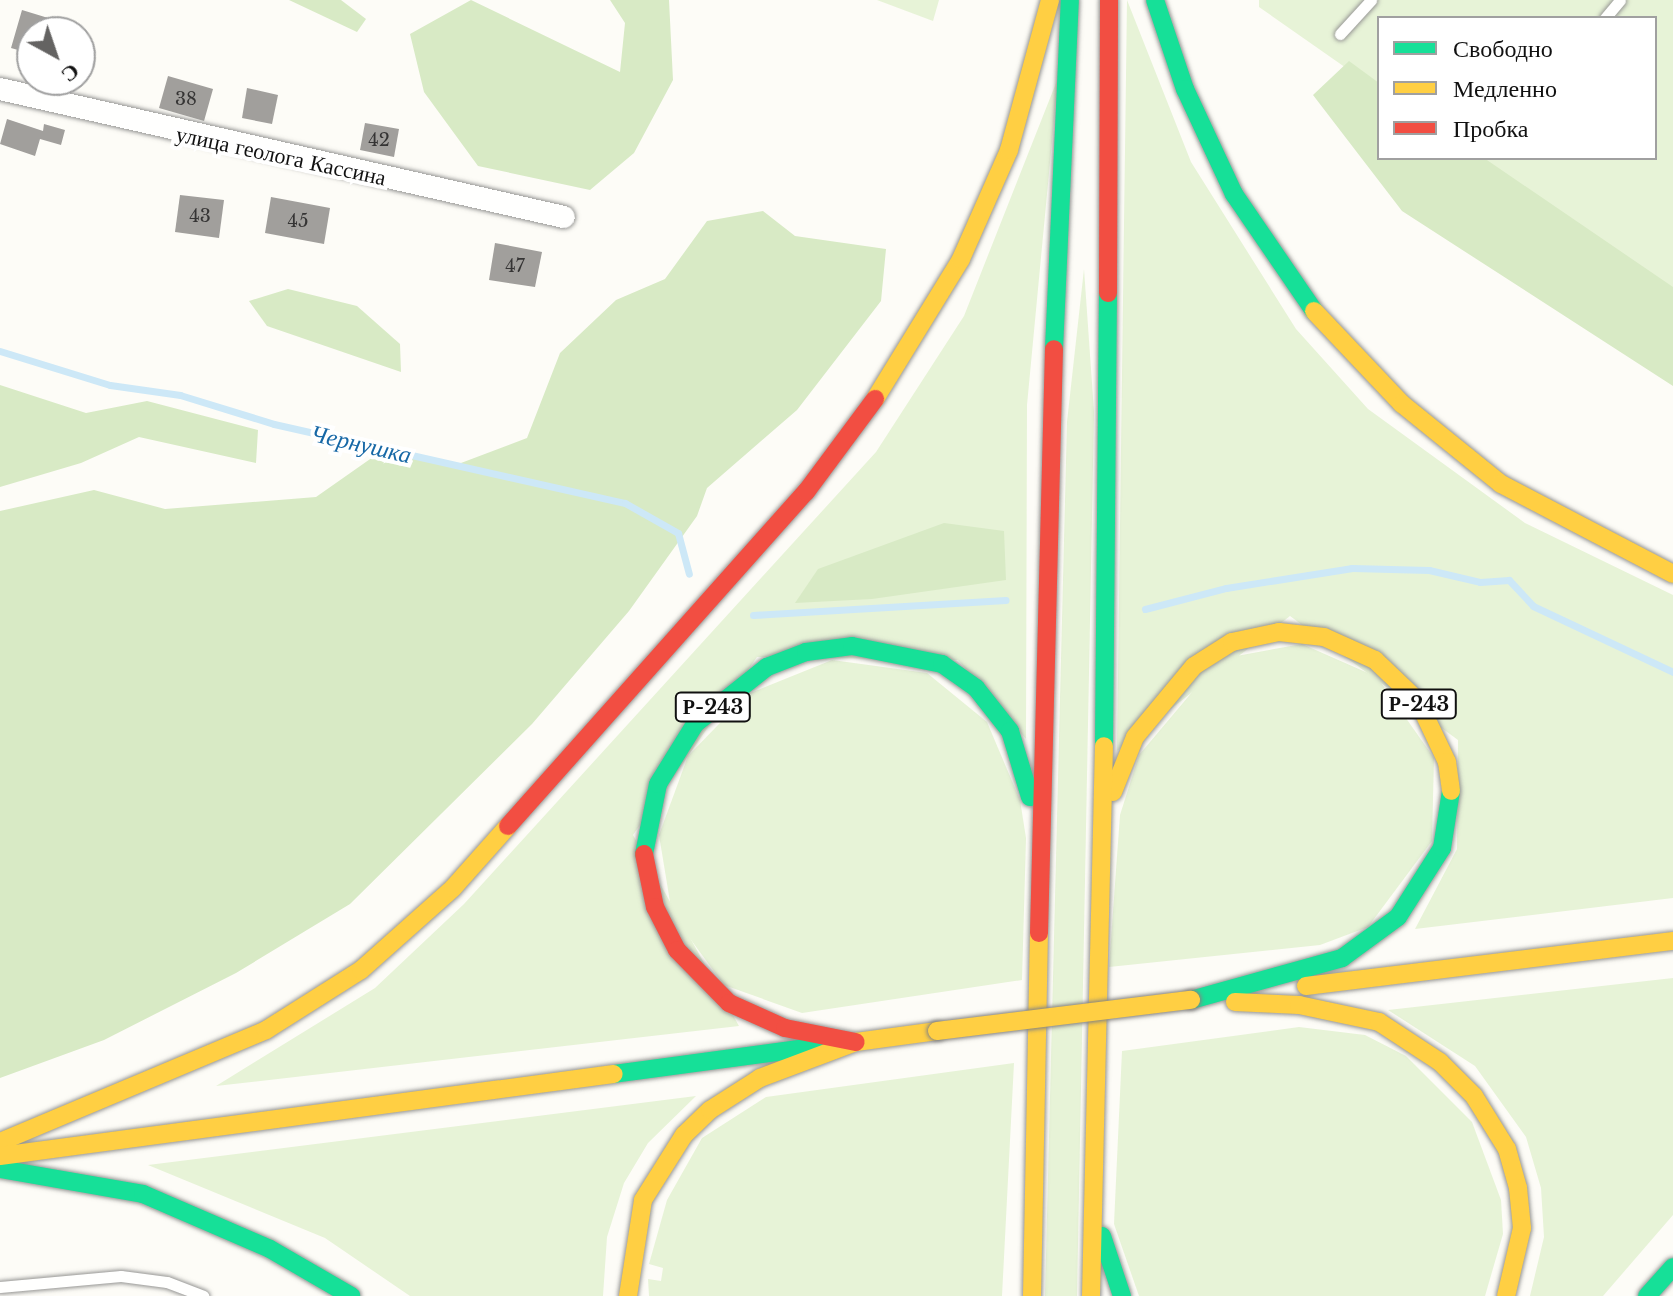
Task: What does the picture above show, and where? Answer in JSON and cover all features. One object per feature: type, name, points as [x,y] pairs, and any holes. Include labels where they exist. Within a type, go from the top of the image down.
[{"type":"main road","name":"Р-243","points":[[0,1142],[266,1030],[361,970],[464,877],[806,492],[899,367],[961,259],[1009,150],[1050,0]]},
{"type":"main road","name":"Р-243","points":[[1032,1296],[1048,491],[1070,0]]},
{"type":"main road","name":"Р-243","points":[[1091,1296],[1102,843],[1109,0]]},
{"type":"main road","points":[[1155,0],[1185,89],[1234,194],[1311,307],[1353,354],[1402,404],[1501,484],[1673,574]]},
{"type":"main road","name":"Р-243","points":[[1102,843],[1115,779],[1135,737],[1171,687],[1232,642],[1300,632],[1349,645],[1399,679],[1429,718],[1452,798],[1442,848],[1408,906],[1369,942],[1342,958],[1191,1000]]},
{"type":"main road","name":"Р-243","points":[[856,1042],[785,1028],[729,1003],[677,950],[655,907],[644,859],[646,824],[658,784],[695,724],[767,667],[806,652],[852,646],[901,651],[942,664],[976,688],[1010,731],[1023,761],[1042,861]]},
{"type":"main road","name":"Р-243","points":[[0,1156],[937,1031],[1673,941]]},
{"type":"main road","name":"Р-243","points":[[1191,1000],[1345,1013],[1379,1022],[1440,1062],[1487,1114],[1511,1162],[1522,1228],[1506,1296]]},
{"type":"main road","name":"Р-243","points":[[628,1296],[643,1200],[684,1135],[760,1078],[856,1042]]},
{"type":"main road","points":[[0,1169],[79,1178],[143,1194],[270,1249],[351,1296]]},
{"type":"main road","name":"Р-243","points":[[1092,1189],[1107,1263],[1122,1296]]},
{"type":"main road","name":"Р-243","points":[[1019,1296],[1034,1206]]},
{"type":"main road","points":[[1647,1296],[1673,1267]]},
{"type":"street","name":"улица геолога Кассина","points":[[0,89],[564,217]]},
{"type":"lane","points":[[1340,34],[1371,0]]},
{"type":"lane","points":[[1607,16],[1620,0]]},
{"type":"lane","points":[[0,1287],[121,1276],[167,1282],[203,1296]]},
{"type":"green space","points":[[289,0],[341,0],[366,19],[357,32]]},
{"type":"green space","points":[[471,0],[620,72],[625,23],[610,0],[669,0],[673,80],[634,153],[590,190],[478,166],[424,92],[410,34]]},
{"type":"green space","points":[[877,0],[939,0],[933,21]]},
{"type":"green space","points":[[1127,0],[1191,162],[1296,329],[1368,409],[1525,523],[1673,595],[1673,898],[1415,929],[1457,849],[1458,740],[1290,616],[1117,751]]},
{"type":"green space","points":[[1259,0],[1673,0],[1673,297],[1478,160],[1657,160],[1657,16],[1377,16],[1377,90],[1259,7]]},
{"type":"green space","points":[[1349,61],[1377,82],[1377,160],[1487,160],[1673,287],[1673,386],[1402,211],[1313,95]]},
{"type":"green space","points":[[1058,78],[1027,405],[1026,739],[958,660],[757,657],[633,835],[739,1026],[216,1086],[375,988],[464,904],[876,452],[964,316]]},
{"type":"green space","points":[[763,211],[795,236],[886,249],[881,301],[797,410],[707,488],[697,516],[629,611],[532,724],[350,904],[236,973],[104,1040],[0,1078],[0,511],[94,490],[165,509],[316,497],[383,450],[453,466],[527,438],[560,353],[616,300],[665,279],[707,221]]},
{"type":"green space","points":[[1084,269],[1094,412],[1077,1296],[1045,1296],[1067,422]]},
{"type":"green space","points":[[288,289],[357,306],[400,344],[401,372],[267,326],[249,301]]},
{"type":"green space","points":[[0,385],[86,413],[147,401],[258,430],[256,463],[139,437],[81,463],[0,487]]},
{"type":"green space","points":[[944,523],[1004,531],[1006,580],[872,599],[795,603],[818,569]]},
{"type":"green space","points":[[1302,644],[1377,677],[1434,758],[1432,841],[1368,927],[1320,945],[1109,967],[1120,815],[1139,755],[1220,659]]},
{"type":"green space","points":[[832,660],[927,673],[987,722],[1020,800],[1026,838],[1022,980],[802,1013],[724,985],[672,914],[659,835],[688,756],[748,694]]},
{"type":"green space","points":[[1673,978],[1673,1215],[1603,1296],[1530,1296],[1544,1237],[1541,1188],[1526,1137],[1475,1066],[1388,1010]]},
{"type":"green space","points":[[1299,1027],[1365,1035],[1406,1056],[1472,1122],[1501,1200],[1503,1234],[1485,1296],[1139,1296],[1114,1224],[1122,1051]]},
{"type":"green space","points":[[1014,1063],[1002,1296],[649,1296],[648,1279],[661,1281],[663,1268],[649,1264],[667,1200],[702,1138],[766,1097]]},
{"type":"green space","points":[[696,1096],[648,1143],[624,1183],[607,1237],[603,1296],[410,1296],[325,1238],[148,1165]]},
{"type":"building","points":[[22,10],[42,16],[20,16]]},
{"type":"building","points":[[16,31],[16,49],[11,48]]},
{"type":"building","points":[[168,76],[213,89],[204,121],[159,108]]},
{"type":"building","points":[[247,88],[278,95],[272,124],[242,118]]},
{"type":"building","points":[[7,119],[43,131],[44,124],[65,130],[61,145],[40,139],[35,156],[0,144]]},
{"type":"building","points":[[365,123],[399,129],[394,157],[360,150]]},
{"type":"building","points":[[180,195],[224,200],[219,238],[175,232]]},
{"type":"building","points":[[271,197],[330,208],[324,244],[265,233]]},
{"type":"building","points":[[495,243],[542,252],[535,287],[489,280]]},
{"type":"waterway","name":"Чернушка","points":[[0,351],[110,385],[180,395],[274,424],[625,503],[678,533],[689,574]]},
{"type":"waterway","points":[[1145,609],[1226,588],[1352,568],[1429,570],[1480,582],[1509,580],[1533,606],[1673,672]]},
{"type":"waterway","points":[[753,615],[1006,600]]},
{"type":"traffic: fast","points":[[1054,349],[1070,0]]},
{"type":"traffic: fast","points":[[1155,0],[1185,89],[1234,194],[1314,311]]},
{"type":"traffic: fast","points":[[1104,746],[1108,293]]},
{"type":"traffic: fast","points":[[644,854],[658,784],[695,724],[767,667],[806,652],[852,646],[942,664],[976,688],[1010,731],[1030,797]]},
{"type":"traffic: fast","points":[[1191,1000],[1342,958],[1398,917],[1442,848],[1451,791]]},
{"type":"traffic: fast","points":[[614,1074],[814,1047]]},
{"type":"traffic: fast","points":[[0,1169],[143,1194],[270,1249],[351,1296]]},
{"type":"traffic: fast","points":[[1102,1236],[1122,1296]]},
{"type":"traffic: fast","points":[[1647,1296],[1673,1267]]},
{"type":"traffic: slow","points":[[875,399],[961,259],[1009,150],[1050,0]]},
{"type":"traffic: slow","points":[[1314,311],[1402,404],[1501,484],[1673,574]]},
{"type":"traffic: slow","points":[[1113,792],[1135,737],[1194,666],[1232,642],[1279,632],[1324,637],[1375,660],[1418,701],[1447,762],[1451,791]]},
{"type":"traffic: slow","points":[[1091,1296],[1104,746]]},
{"type":"traffic: slow","points":[[0,1142],[266,1030],[361,970],[453,888],[508,826]]},
{"type":"traffic: slow","points":[[1032,1296],[1039,933]]},
{"type":"traffic: slow","points":[[1306,986],[1673,941]]},
{"type":"traffic: slow","points":[[937,1031],[1191,1000]]},
{"type":"traffic: slow","points":[[1235,1002],[1299,1005],[1379,1022],[1440,1062],[1474,1096],[1507,1149],[1518,1188],[1522,1228],[1506,1296]]},
{"type":"traffic: slow","points":[[628,1296],[643,1200],[684,1135],[710,1110],[760,1078],[856,1042],[937,1031]]},
{"type":"traffic: slow","points":[[0,1156],[614,1074]]},
{"type":"traffic: jam","points":[[1108,293],[1109,0]]},
{"type":"traffic: jam","points":[[1039,933],[1054,349]]},
{"type":"traffic: jam","points":[[508,826],[806,492],[875,399]]},
{"type":"traffic: jam","points":[[644,854],[655,907],[677,950],[729,1003],[785,1028],[856,1042]]}]
